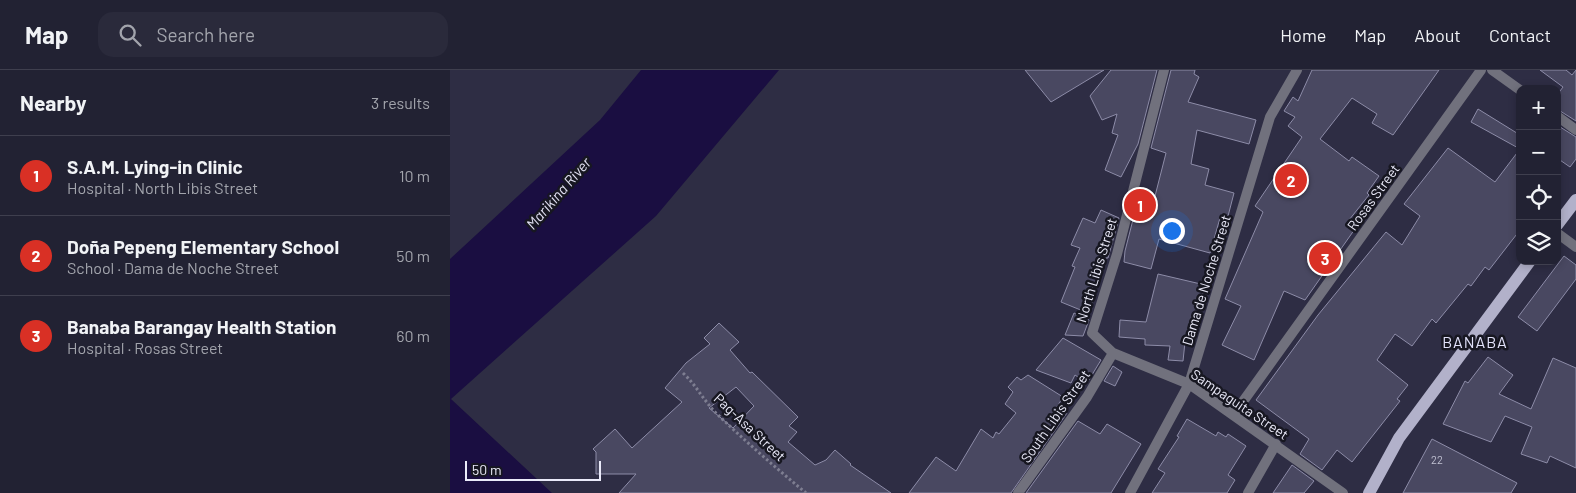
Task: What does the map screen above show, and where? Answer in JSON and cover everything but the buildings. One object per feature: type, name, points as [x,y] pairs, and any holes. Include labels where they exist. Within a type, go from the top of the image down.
[{"type":"main road","points":[[1561,220],[1576,200]]},
{"type":"main road","points":[[1369,493],[1398,438],[1527,265]]},
{"type":"street","name":"North Libis Street","points":[[1092,333],[1122,235],[1164,70]]},
{"type":"street","name":"Dama de Noche Street","points":[[1130,493],[1189,384],[1270,117],[1297,70]]},
{"type":"street","name":"Rosas Street","points":[[1234,414],[1481,70]]},
{"type":"street","points":[[1492,70],[1516,87]]},
{"type":"street","points":[[1561,119],[1576,130]]},
{"type":"street","points":[[1561,236],[1576,247]]},
{"type":"street","name":"Sampaguita Street","points":[[1092,333],[1113,353],[1189,384],[1234,414],[1343,493]]},
{"type":"street","name":"South Libis Street","points":[[1018,493],[1087,397],[1113,353]]},
{"type":"street","points":[[1248,493],[1276,444]]},
{"type":"path","name":"Pag-Asa Street","points":[[683,373],[698,387],[703,398],[717,414],[806,493]]},
{"type":"water","name":"Marikina River","points":[[641,70],[779,70],[656,216],[451,399],[552,493],[450,493],[450,259],[600,120]]},
{"type":"place","name":"Doña Pepeng Elementary School","points":[[1291,180]]},
{"type":"place","name":"S.A.M. Lying-in Clinic","points":[[1140,205]]},
{"type":"place","name":"Banaba Barangay Health Station","points":[[1325,258]]},
{"type":"district","name":"BANABA","points":[[1475,341]]}]
